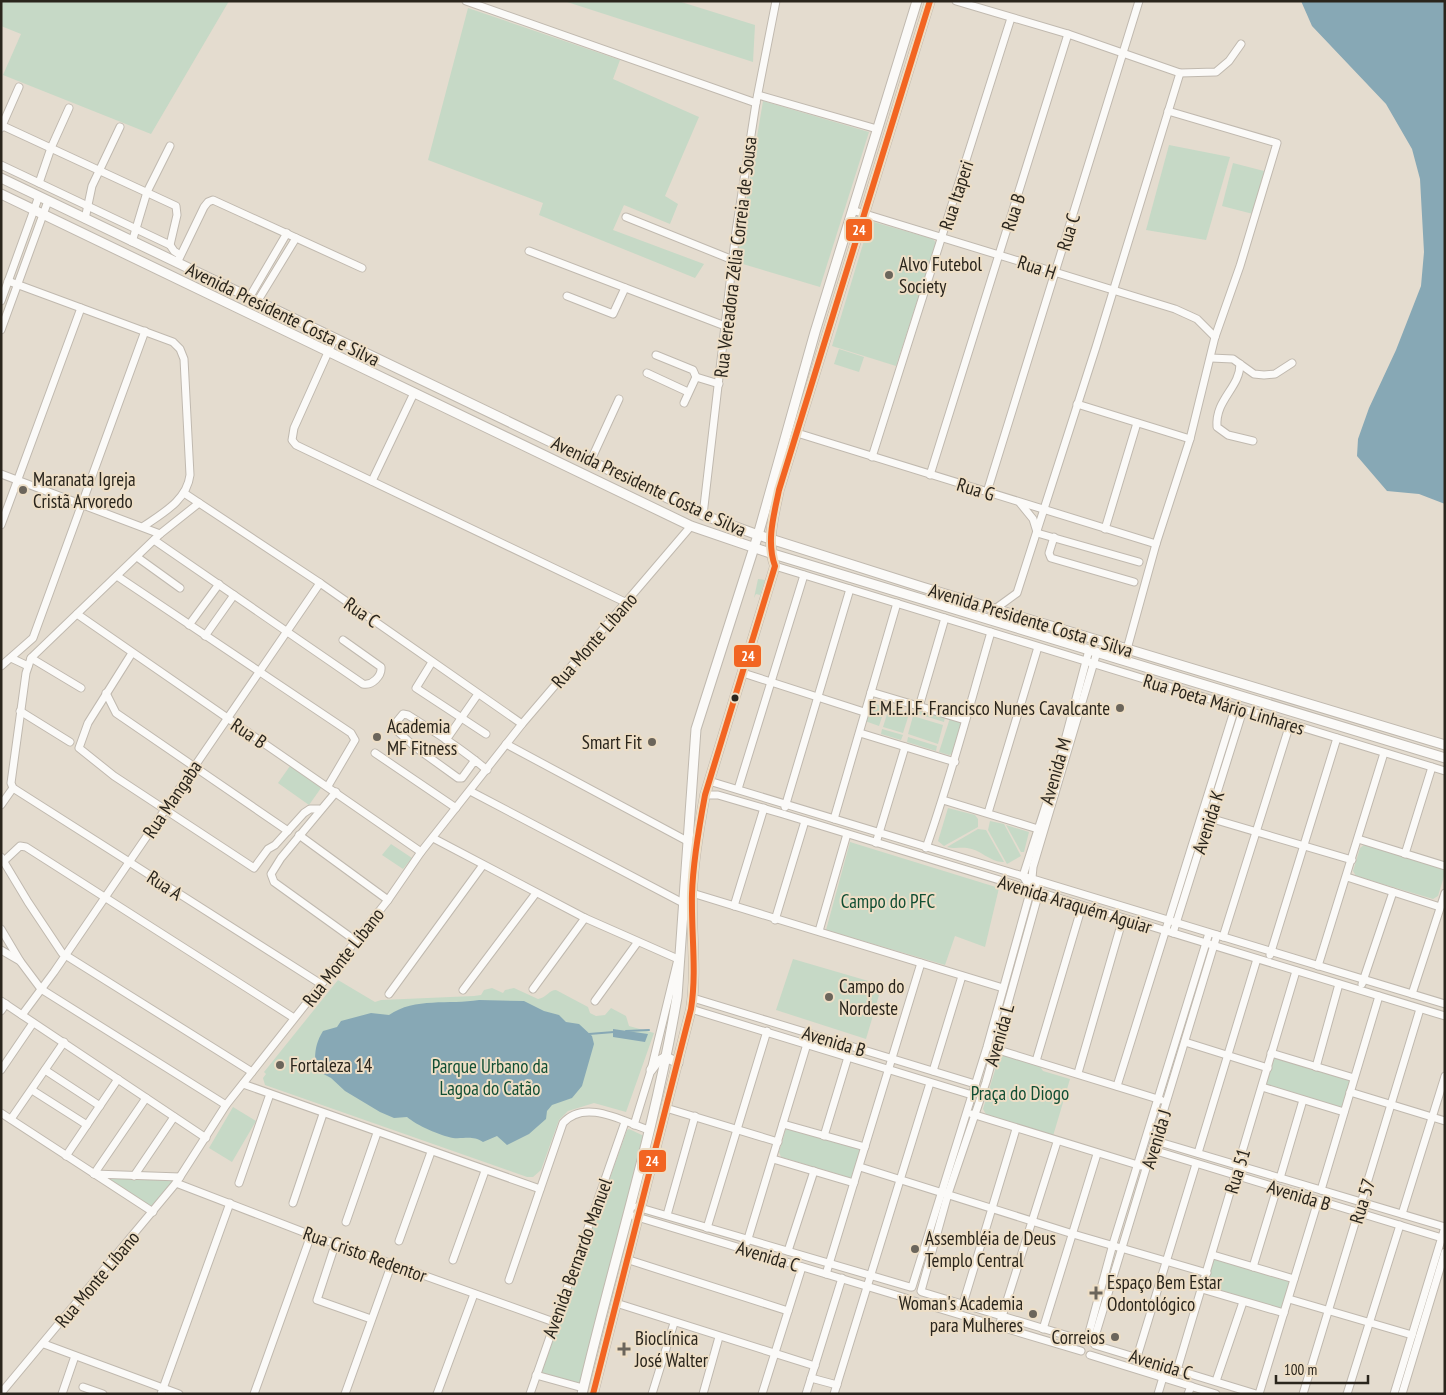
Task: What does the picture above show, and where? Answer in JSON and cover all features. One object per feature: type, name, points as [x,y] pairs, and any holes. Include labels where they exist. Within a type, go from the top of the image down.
[{"type":"main road","points":[[593,1394],[626,1259],[684,1040],[693,998],[689,842],[696,729],[758,536],[774,470],[916,1]]},
{"type":"main road","points":[[582,1391],[666,1058],[677,996],[678,959],[705,795],[774,566],[770,553],[771,539],[780,490],[930,1]]},
{"type":"main road","name":"Avenida Presidente Costa e Silva","points":[[1,178],[135,243],[178,259],[253,300],[703,515],[758,536],[1445,745]]},
{"type":"main road","name":"Avenida Presidente Costa e Silva","points":[[1,194],[691,526],[770,553],[1445,758]]},
{"type":"main road","points":[[112,248],[116,248],[120,244],[120,236]]},
{"type":"main road","points":[[133,257],[132,249],[135,243]]},
{"type":"main road","points":[[481,425],[487,411]]},
{"type":"main road","points":[[611,488],[629,489],[632,484],[627,478]]},
{"type":"main road","points":[[642,502],[639,497],[642,491],[655,491]]},
{"type":"main road","points":[[1419,750],[1423,738]]},
{"type":"main road","points":[[670,1036],[674,1042],[684,1040]]},
{"type":"main road","points":[[650,1070],[657,1062],[666,1058],[678,1063]]},
{"type":"street","points":[[466,1],[757,99],[877,129]]},
{"type":"street","name":"Rua Vereadora Zélia Correia de Sousa","points":[[703,515],[733,260],[757,99],[776,1]]},
{"type":"street","points":[[956,1],[1068,34],[1180,73],[1216,72],[1229,60],[1241,44]]},
{"type":"street","name":"Rua C","points":[[987,492],[1139,1]]},
{"type":"street","name":"Rua Itaperi","points":[[872,457],[1011,18]]},
{"type":"street","name":"Rua B","points":[[930,475],[1068,34]]},
{"type":"street","points":[[992,620],[996,609],[1017,593],[1180,73]]},
{"type":"street","points":[[19,87],[2,126],[147,192],[177,208],[170,245]]},
{"type":"street","points":[[39,183],[51,148],[69,108]]},
{"type":"street","points":[[1126,649],[1156,544],[1190,439],[1200,390],[1215,336],[1240,266],[1277,143],[1168,111]]},
{"type":"street","points":[[85,219],[92,186],[120,127]]},
{"type":"street","points":[[135,243],[137,220],[147,192],[170,146]]},
{"type":"street","points":[[1,165],[170,245],[178,259]]},
{"type":"street","points":[[1,301],[39,196]]},
{"type":"street","points":[[178,259],[204,207],[213,200],[362,268]]},
{"type":"street","points":[[1,330],[4,314],[18,284],[48,201]]},
{"type":"street","name":"Rua H","points":[[852,210],[1175,309],[1196,319],[1215,336]]},
{"type":"street","points":[[626,218],[733,260]]},
{"type":"street","points":[[253,300],[287,233]]},
{"type":"street","points":[[253,300],[296,238]]},
{"type":"street","points":[[529,251],[725,326]]},
{"type":"street","points":[[8,281],[173,342],[180,349],[184,359],[190,475],[184,493],[168,510],[144,526]]},
{"type":"street","points":[[567,296],[613,314],[625,288]]},
{"type":"street","points":[[1,526],[81,308]]},
{"type":"street","points":[[1,666],[33,638],[145,332]]},
{"type":"street","points":[[334,339],[294,428],[292,440],[296,445],[627,603]]},
{"type":"street","points":[[656,355],[693,370],[696,377],[719,384]]},
{"type":"street","points":[[1210,358],[1233,359],[1254,374],[1264,375],[1275,374],[1292,363]]},
{"type":"street","points":[[1240,364],[1237,377],[1222,399],[1218,410],[1218,427],[1228,435],[1253,441]]},
{"type":"street","points":[[647,372],[688,392]]},
{"type":"street","points":[[684,403],[696,377]]},
{"type":"street","points":[[372,481],[414,393]]},
{"type":"street","points":[[591,460],[619,399]]},
{"type":"street","points":[[1077,404],[1190,439]]},
{"type":"street","points":[[1105,529],[1137,423]]},
{"type":"street","name":"Rua G","points":[[797,433],[1156,544]]},
{"type":"street","points":[[1,474],[144,526],[160,534]]},
{"type":"street","name":"Rua C","points":[[184,493],[320,582],[522,724]]},
{"type":"street","points":[[1020,502],[1033,519],[1037,533]]},
{"type":"street","points":[[1,805],[12,786],[20,711],[31,658],[160,534],[199,503]]},
{"type":"street","name":"Rua Monte Líbano","points":[[1,1393],[44,1344],[178,1180],[226,1105],[388,900],[421,852],[506,744],[691,526]]},
{"type":"street","points":[[1037,533],[1139,562]]},
{"type":"street","points":[[1054,538],[1049,553],[1051,558],[1134,582]]},
{"type":"street","points":[[154,540],[363,684],[369,685],[381,671],[381,666],[343,640]]},
{"type":"street","points":[[137,557],[180,588]]},
{"type":"street","name":"Rua Poeta Mário Linhares","points":[[774,566],[1445,771]]},
{"type":"street","points":[[738,789],[804,575]]},
{"type":"street","points":[[116,576],[259,674],[351,733],[355,740],[328,786]]},
{"type":"street","name":"Rua Mangaba","points":[[22,1015],[66,955],[320,582]]},
{"type":"street","points":[[189,625],[219,584]]},
{"type":"street","points":[[782,814],[850,589]]},
{"type":"street","points":[[205,636],[234,595]]},
{"type":"street","points":[[834,819],[860,733],[864,712],[898,604]]},
{"type":"street","name":"Rua B","points":[[77,614],[421,852]]},
{"type":"street","points":[[919,707],[944,618]]},
{"type":"street","points":[[926,848],[955,762],[965,720],[991,632]]},
{"type":"street","points":[[33,638],[42,646]]},
{"type":"street","points":[[988,813],[1038,646]]},
{"type":"street","name":"Avenida M","points":[[1032,878],[1033,867],[1093,651]]},
{"type":"street","points":[[132,653],[85,728],[79,748],[114,776],[254,868],[268,849],[304,813],[310,809],[319,809]]},
{"type":"street","points":[[11,658],[28,666]]},
{"type":"street","points":[[31,658],[81,688]]},
{"type":"street","points":[[432,662],[416,688],[486,734]]},
{"type":"street","points":[[743,673],[864,712]]},
{"type":"street","points":[[871,692],[965,720]]},
{"type":"street","points":[[106,693],[116,713],[288,831]]},
{"type":"street","points":[[446,740],[460,716],[478,694]]},
{"type":"street","name":"Avenida K","points":[[1117,1086],[1235,708]]},
{"type":"street","name":"Avenida K","points":[[1173,933],[1243,710]]},
{"type":"street","points":[[20,711],[70,742]]},
{"type":"street","points":[[475,760],[462,778],[456,776],[415,747],[395,729],[394,725],[402,715],[408,715],[475,760],[487,770]]},
{"type":"street","name":"Avenida J","points":[[1090,1342],[1114,1244],[1157,1099],[1210,945],[1220,936],[1257,832],[1290,724]]},
{"type":"street","points":[[860,733],[955,762]]},
{"type":"street","points":[[1268,962],[1337,738]]},
{"type":"street","points":[[506,744],[689,842]]},
{"type":"street","points":[[876,843],[905,747]]},
{"type":"street","points":[[1318,966],[1384,752]]},
{"type":"street","points":[[376,753],[456,808]]},
{"type":"street","points":[[1405,854],[1432,767]]},
{"type":"street","name":"Avenida M","points":[[1023,876],[1058,774]]},
{"type":"street","name":"Avenida Araquém Aguiar","points":[[709,781],[1445,1004]]},
{"type":"street","name":"Rua A","points":[[12,786],[321,984]]},
{"type":"street","points":[[470,791],[689,899],[734,906],[1003,988]]},
{"type":"street","points":[[336,792],[319,809],[271,874],[274,882],[356,941]]},
{"type":"street","name":"Avenida Araquém Aguiar","points":[[705,795],[718,795],[764,808],[1445,1016]]},
{"type":"street","points":[[943,800],[1038,829]]},
{"type":"street","points":[[734,906],[764,808]]},
{"type":"street","points":[[1201,815],[1352,860]]},
{"type":"street","points":[[775,920],[804,821]]},
{"type":"street","points":[[819,931],[846,834]]},
{"type":"street","points":[[299,835],[388,900]]},
{"type":"street","points":[[433,838],[585,918],[678,959],[634,1125]]},
{"type":"street","points":[[1358,839],[1445,866]]},
{"type":"street","points":[[252,1072],[62,953],[50,937],[3,859],[20,846],[26,847],[294,1018]]},
{"type":"street","points":[[969,872],[972,861]]},
{"type":"street","points":[[389,994],[483,865]]},
{"type":"street","points":[[1023,876],[1031,890]]},
{"type":"street","points":[[1347,877],[1440,907]]},
{"type":"street","points":[[1032,878],[1039,892]]},
{"type":"street","name":"Avenida L","points":[[911,1287],[975,1115],[1003,988],[1031,890]]},
{"type":"street","name":"Avenida L","points":[[922,1291],[966,1113],[975,1084],[990,1048],[1039,892]]},
{"type":"street","points":[[1360,990],[1393,892]]},
{"type":"street","points":[[463,990],[536,893]]},
{"type":"street","points":[[1412,994],[1445,893]]},
{"type":"street","points":[[1036,1061],[1082,906]]},
{"type":"street","points":[[533,989],[585,918]]},
{"type":"street","points":[[1078,1073],[1123,918]]},
{"type":"street","points":[[1,929],[20,961],[41,989],[226,1105]]},
{"type":"street","name":"Avenida J","points":[[1090,1342],[1124,1247],[1185,1042],[1210,945],[1209,933]]},
{"type":"street","points":[[595,1001],[636,942]]},
{"type":"street","points":[[1,950],[20,961]]},
{"type":"street","points":[[1198,1153],[1257,959]]},
{"type":"street","points":[[826,1274],[921,964]]},
{"type":"street","name":"Rua 51","points":[[1177,1370],[1213,1255],[1296,971]]},
{"type":"street","points":[[933,1071],[962,976]]},
{"type":"street","points":[[1316,1067],[1339,984]]},
{"type":"street","points":[[1321,1190],[1378,996]]},
{"type":"street","name":"Avenida B","points":[[693,998],[975,1084]]},
{"type":"street","points":[[1,1012],[4,1002],[206,1138]]},
{"type":"street","name":"Avenida B","points":[[691,1009],[972,1095]]},
{"type":"street","name":"Rua 57","points":[[1303,1394],[1420,1009]]},
{"type":"street","points":[[1,1070],[34,1023]]},
{"type":"street","points":[[707,1228],[767,1031]]},
{"type":"street","points":[[11,1119],[64,1042]]},
{"type":"street","points":[[1185,1042],[1268,1068]]},
{"type":"street","points":[[744,1249],[807,1044]]},
{"type":"street","points":[[990,1048],[1078,1073],[1167,1102]]},
{"type":"street","points":[[1271,1054],[1354,1078]]},
{"type":"street","points":[[824,1136],[848,1057]]},
{"type":"street","points":[[45,1070],[100,1106]]},
{"type":"street","points":[[1402,1214],[1445,1076]]},
{"type":"street","points":[[66,1156],[118,1079]]},
{"type":"street","points":[[834,1394],[930,1083]]},
{"type":"street","points":[[243,1084],[323,1114],[540,1189]]},
{"type":"street","points":[[1262,1087],[1344,1112]]},
{"type":"street","points":[[32,1090],[87,1126]]},
{"type":"street","points":[[1350,1092],[1445,1121]]},
{"type":"street","points":[[239,1183],[270,1094]]},
{"type":"street","points":[[94,1174],[146,1098]]},
{"type":"street","points":[[1280,1178],[1303,1100]]},
{"type":"street","points":[[666,1108],[778,1142]]},
{"type":"street","points":[[509,1280],[540,1189],[564,1123],[568,1117],[576,1113],[593,1111],[649,1130]]},
{"type":"street","points":[[1,1113],[153,1212]]},
{"type":"street","points":[[966,1113],[1097,1154],[1148,1167]]},
{"type":"street","points":[[292,1203],[323,1114]]},
{"type":"street","points":[[134,1176],[174,1116]]},
{"type":"street","points":[[667,1215],[695,1116]]},
{"type":"street","name":"Avenida Bernardo Manuel","points":[[530,1394],[625,1122]]},
{"type":"street","points":[[783,1124],[865,1147]]},
{"type":"street","points":[[963,1304],[1016,1129]]},
{"type":"street","points":[[346,1222],[378,1133]]},
{"type":"street","name":"Avenida B","points":[[1156,1141],[1445,1227]]},
{"type":"street","points":[[999,1326],[1057,1142]]},
{"type":"street","name":"Avenida B","points":[[1153,1150],[1443,1237]]},
{"type":"street","points":[[399,1241],[431,1152]]},
{"type":"street","points":[[1044,1329],[1097,1154]]},
{"type":"street","points":[[773,1158],[854,1183]]},
{"type":"street","points":[[1137,1357],[1196,1164]]},
{"type":"street","points":[[860,1167],[1073,1234],[1114,1244],[1207,1273]]},
{"type":"street","points":[[453,1260],[486,1171]]},
{"type":"street","points":[[788,1251],[814,1171]]},
{"type":"street","name":"Rua Cristo Redentor","points":[[94,1174],[178,1180],[311,1235],[554,1322]]},
{"type":"street","points":[[1253,1266],[1277,1188]]},
{"type":"street","points":[[1258,1394],[1318,1201]]},
{"type":"street","points":[[162,1391],[230,1203]]},
{"type":"street","name":"Avenida C","points":[[628,1210],[667,1215],[911,1287]]},
{"type":"street","name":"Avenida C","points":[[639,1212],[744,1249],[1081,1351]]},
{"type":"street","points":[[1347,1394],[1400,1225]]},
{"type":"street","points":[[1394,1394],[1445,1227]]},
{"type":"street","points":[[254,1394],[311,1235]]},
{"type":"street","points":[[333,1251],[317,1300],[372,1319]]},
{"type":"street","points":[[1402,1394],[1445,1252]]},
{"type":"street","points":[[1213,1255],[1294,1279]]},
{"type":"street","points":[[626,1259],[788,1311]]},
{"type":"street","points":[[345,1394],[392,1263]]},
{"type":"street","points":[[762,1394],[802,1267]]},
{"type":"street","points":[[806,1394],[842,1278]]},
{"type":"street","points":[[911,1287],[918,1287],[922,1291],[920,1299],[911,1300],[907,1292],[911,1287]]},
{"type":"street","points":[[1202,1289],[1284,1313]]},
{"type":"street","name":"Avenida C","points":[[922,1291],[1258,1394]]},
{"type":"street","points":[[437,1394],[474,1294]]},
{"type":"street","points":[[1289,1299],[1328,1308],[1412,1335]]},
{"type":"street","points":[[1216,1381],[1243,1302]]},
{"type":"street","points":[[616,1303],[674,1323],[815,1366]]},
{"type":"street","points":[[652,1394],[674,1323]]},
{"type":"street","points":[[703,1394],[718,1336]]},
{"type":"street","points":[[1090,1342],[1095,1351],[1090,1355],[1084,1355],[1080,1346],[1090,1342]]},
{"type":"street","points":[[44,1344],[162,1391],[179,1394]]},
{"type":"street","name":"Avenida C","points":[[1090,1355],[1216,1394]]},
{"type":"street","points":[[62,1394],[75,1356]]},
{"type":"street","points":[[1158,1394],[1166,1367]]},
{"type":"street","points":[[536,1375],[582,1391]]},
{"type":"street","points":[[811,1378],[837,1385]]},
{"type":"street","points":[[1188,1394],[1191,1386]]},
{"type":"street","points":[[83,1387],[103,1394]]},
{"type":"green space","points":[[1,1],[229,1],[151,134],[3,75],[21,34],[1,26]]},
{"type":"green space","points":[[564,1],[678,1],[755,25],[753,62]]},
{"type":"green space","points":[[468,8],[620,60],[613,79],[699,117],[665,196],[678,204],[670,224],[624,205],[613,230],[704,264],[695,278],[539,215],[543,203],[428,160]]},
{"type":"green space","points":[[763,101],[869,132],[820,287],[736,262]]},
{"type":"green space","points":[[1169,145],[1230,157],[1206,240],[1146,230]]},
{"type":"green space","points":[[1233,163],[1264,171],[1253,214],[1222,206]]},
{"type":"green space","name":"Alvo Futebol Society","points":[[870,221],[933,239],[936,243],[896,366],[832,346]]},
{"type":"green space","points":[[839,349],[864,357],[859,372],[834,364]]},
{"type":"green space","points":[[758,579],[765,580],[760,595],[756,594],[754,598]]},
{"type":"green space","points":[[871,703],[885,707],[882,715],[868,711]]},
{"type":"green space","points":[[889,708],[909,714],[903,733],[883,727]]},
{"type":"green space","points":[[916,708],[945,717],[944,722],[915,713]]},
{"type":"green space","points":[[868,713],[882,717],[879,726],[865,721]]},
{"type":"green space","points":[[913,716],[943,725],[938,744],[908,734]]},
{"type":"green space","points":[[950,718],[960,721],[962,725],[955,753],[949,755],[939,752]]},
{"type":"green space","points":[[882,729],[903,735],[901,740],[881,734]]},
{"type":"green space","points":[[908,737],[937,746],[936,751],[907,742]]},
{"type":"green space","points":[[290,766],[321,788],[309,805],[278,783]]},
{"type":"green space","points":[[948,808],[975,815],[978,819],[978,827],[944,846],[938,841]]},
{"type":"green space","points":[[990,821],[1004,824],[1021,856],[1007,864],[988,830]]},
{"type":"green space","points":[[1006,825],[1029,832],[1024,852],[1021,852]]},
{"type":"green space","points":[[978,829],[986,830],[1004,862],[999,862],[972,849],[947,847]]},
{"type":"green space","name":"Campo do PFC","points":[[850,842],[999,888],[985,947],[955,936],[945,965],[826,930]]},
{"type":"green space","points":[[391,844],[412,858],[403,869],[382,855]]},
{"type":"green space","points":[[1364,845],[1442,868],[1445,873],[1438,896],[1433,899],[1356,876],[1353,871],[1360,848]]},
{"type":"green space","name":"Campo do Nordeste","points":[[793,959],[882,985],[866,1039],[776,1010]]},
{"type":"green space","name":"Parque Urbano da Lagoa do Catão","points":[[338,980],[375,1002],[381,1000],[474,996],[481,995],[484,990],[492,988],[503,993],[505,990],[514,988],[538,999],[556,990],[588,1007],[590,1013],[596,1016],[605,1015],[611,1008],[626,1016],[629,1026],[654,1033],[626,1112],[594,1103],[568,1111],[559,1120],[541,1170],[533,1177],[527,1177],[265,1085],[263,1078],[266,1074],[264,1072]]},
{"type":"green space","name":"Praça do Diogo","points":[[1000,1054],[1039,1065],[1043,1071],[1070,1079],[1053,1136],[987,1116],[983,1109]]},
{"type":"green space","points":[[1276,1057],[1348,1078],[1350,1082],[1343,1106],[1338,1109],[1268,1088],[1266,1084],[1273,1060]]},
{"type":"green space","points":[[233,1107],[256,1121],[232,1162],[209,1148]]},
{"type":"green space","points":[[790,1126],[861,1147],[856,1177],[851,1178],[781,1157],[779,1152],[786,1129]]},
{"type":"green space","points":[[629,1129],[644,1136],[581,1384],[541,1373],[627,1130]]},
{"type":"green space","points":[[108,1178],[175,1181],[153,1208]]},
{"type":"green space","points":[[1218,1257],[1289,1278],[1291,1282],[1285,1308],[1279,1309],[1209,1288],[1207,1283],[1214,1260]]},
{"type":"water","points":[[1301,1],[1445,1],[1445,504],[1419,494],[1387,491],[1357,456],[1358,439],[1369,408],[1396,350],[1421,286],[1424,252],[1420,179],[1412,149],[1386,104],[1312,26]]},
{"type":"water","name":"Parque Urbano da Lagoa do Catão","points":[[479,1000],[524,1001],[544,1011],[559,1015],[566,1022],[579,1024],[592,1036],[594,1044],[582,1086],[572,1098],[552,1105],[547,1111],[546,1119],[529,1134],[507,1145],[497,1136],[483,1142],[472,1138],[453,1138],[429,1130],[407,1117],[394,1118],[380,1112],[345,1091],[331,1078],[316,1070],[316,1050],[320,1036],[323,1031],[337,1027],[341,1021],[371,1013],[389,1015],[399,1009],[421,1004]]},
{"type":"water","points":[[613,1029],[648,1034],[645,1042],[613,1037]]},
{"type":"waterway","points":[[626,1031],[649,1030]]},
{"type":"waterway","points":[[589,1034],[614,1032]]},
{"type":"transit line","name":"24","points":[[593,1394],[691,1009],[694,980],[693,882],[705,795],[775,566],[772,557],[771,538],[779,490],[930,1]]},
{"type":"place","name":"Alvo Futebol Society","points":[[889,275]]},
{"type":"place","name":"Maranata Igreja Cristã Arvoredo","points":[[23,490]]},
{"type":"place","name":"E.M.E.I.F. Francisco Nunes Cavalcante","points":[[1120,708]]},
{"type":"place","name":"Academia MF Fitness","points":[[377,737]]},
{"type":"place","name":"Smart Fit","points":[[652,742]]},
{"type":"place","name":"Campo do Nordeste","points":[[829,997]]},
{"type":"place","name":"Fortaleza 14","points":[[280,1065]]},
{"type":"place","name":"Assembléia de Deus Templo Central","points":[[915,1249]]},
{"type":"place","name":"Espaço Bem Estar Odontológico","points":[[1096,1293]]},
{"type":"place","name":"Woman's Academia para Mulheres","points":[[1033,1314]]},
{"type":"place","name":"Correios","points":[[1115,1337]]},
{"type":"place","name":"Bioclínica José Walter","points":[[624,1349]]}]
